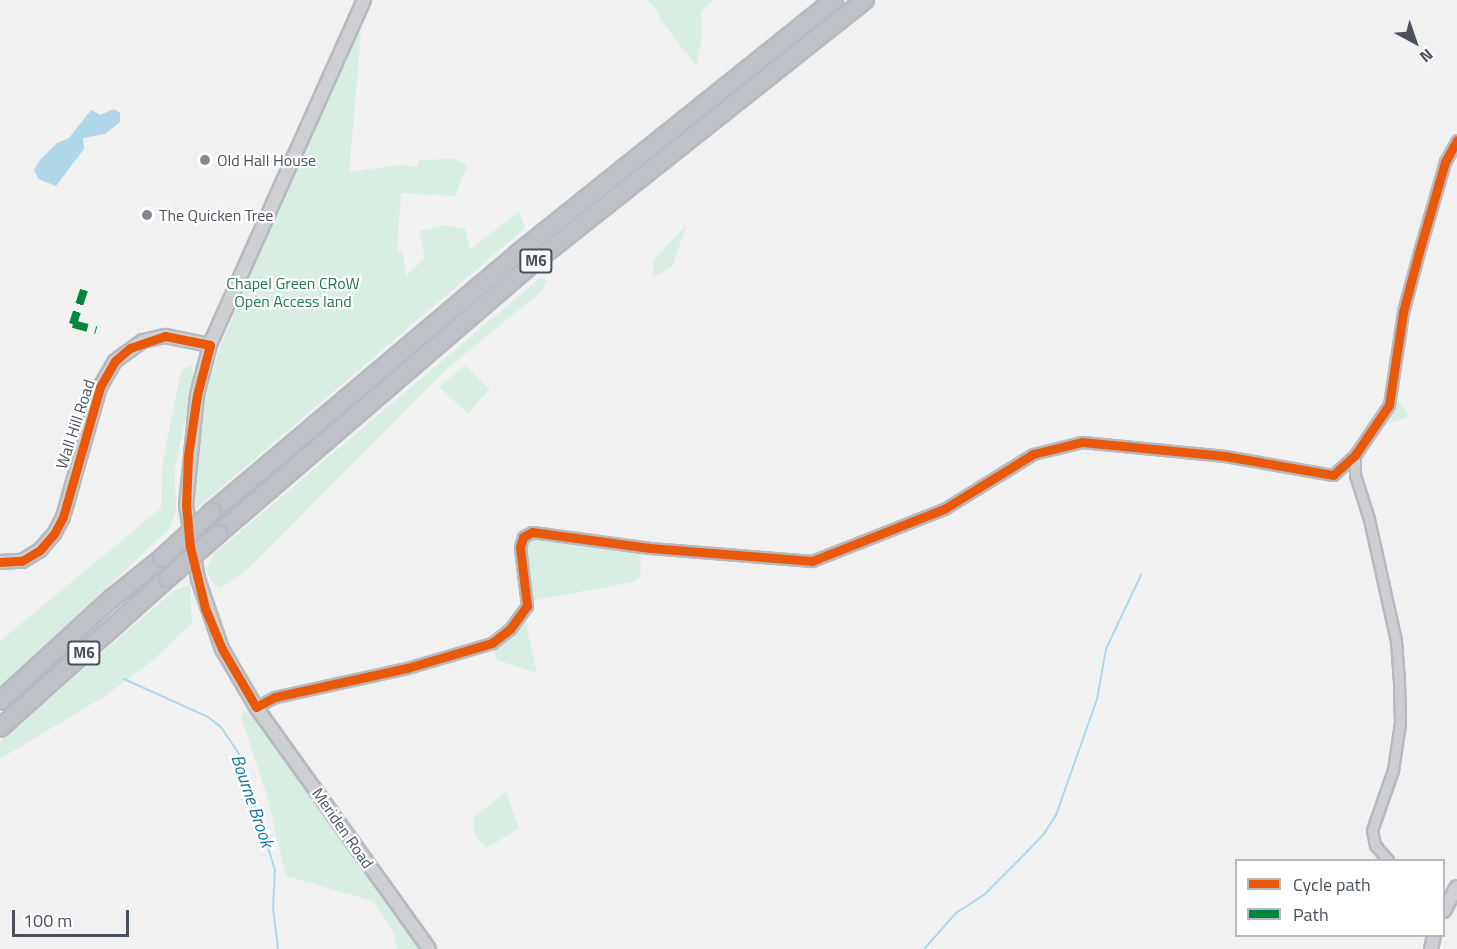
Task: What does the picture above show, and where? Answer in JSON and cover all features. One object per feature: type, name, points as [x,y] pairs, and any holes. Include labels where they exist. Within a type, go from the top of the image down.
[{"type":"highway","name":"M6","points":[[0,701],[111,598],[162,558],[212,512],[517,254],[834,0]]},
{"type":"highway","name":"M6","points":[[0,728],[218,534],[536,261],[865,0]]},
{"type":"main road","name":"Meriden Road","points":[[364,0],[210,345],[197,394],[188,456],[186,505],[190,547],[205,608],[222,649],[256,707],[429,949]]},
{"type":"main road","name":"Wall Hill Road","points":[[0,562],[22,561],[40,550],[54,534],[63,517],[100,387],[115,361],[137,344],[165,336],[210,345]]},
{"type":"main road","points":[[1445,908],[1457,887]]},
{"type":"street","points":[[1333,475],[1356,455],[1389,405],[1403,312],[1445,162],[1457,140]]},
{"type":"street","points":[[256,707],[275,697],[407,668],[492,643],[510,629],[527,606],[520,547],[523,537],[532,532],[673,550],[812,561],[944,508],[1009,465],[1033,454],[1082,442],[1225,456],[1333,475],[1355,475]]},
{"type":"street","points":[[1356,455],[1355,475],[1369,519],[1395,641],[1398,672],[1400,723],[1393,770],[1372,830],[1375,845],[1386,859]]},
{"type":"green space","points":[[647,0],[714,0],[701,11],[701,43],[696,66],[660,19],[658,11]]},
{"type":"green space","name":"Chapel Green CRoW Open Access land","points":[[357,31],[361,34],[349,172],[398,165],[417,167],[419,160],[456,159],[467,166],[455,196],[401,193],[397,250],[403,253],[406,276],[425,258],[419,231],[447,225],[465,229],[470,250],[519,211],[525,228],[195,510],[196,431],[219,349]]},
{"type":"green space","points":[[687,224],[672,267],[652,278],[654,260]]},
{"type":"green space","points":[[540,278],[547,280],[541,292],[450,366],[248,569],[221,588],[212,582],[206,568],[215,553]]},
{"type":"green space","points":[[191,365],[194,376],[175,469],[176,510],[170,528],[0,688],[0,641],[161,508],[163,461],[181,370]]},
{"type":"green space","points":[[465,365],[489,389],[468,414],[439,387]]},
{"type":"green space","points":[[1398,401],[1410,416],[1380,427],[1385,420]]},
{"type":"green space","points":[[531,539],[641,553],[640,576],[634,582],[531,601],[524,553]]},
{"type":"green space","points":[[190,584],[192,623],[151,662],[105,696],[0,759],[0,742],[172,592]]},
{"type":"green space","points":[[522,622],[526,623],[537,673],[497,660],[493,647]]},
{"type":"green space","points":[[244,712],[253,713],[421,949],[397,949],[393,931],[373,901],[286,876],[267,796],[241,717]]},
{"type":"green space","points":[[506,792],[519,828],[487,848],[477,839],[473,827],[475,816]]},
{"type":"water","points":[[114,109],[120,113],[120,122],[105,134],[83,138],[84,149],[56,186],[38,179],[34,170],[40,160],[57,143],[69,138],[92,110],[100,115]]},
{"type":"waterway","points":[[925,948],[956,913],[984,895],[1017,862],[1043,835],[1056,815],[1097,699],[1106,649],[1141,575]]},
{"type":"waterway","name":"Bourne Brook","points":[[124,679],[208,717],[221,727],[239,754],[275,870],[273,907],[278,949]]},
{"type":"marked path","points":[[84,290],[73,324],[96,330]]},
{"type":"cycle path","points":[[0,562],[22,561],[40,550],[54,534],[63,517],[100,387],[115,361],[130,348],[165,336],[210,345],[197,395],[188,456],[186,505],[190,547],[205,608],[222,649],[256,707],[275,697],[407,668],[492,643],[510,629],[527,606],[520,547],[523,537],[532,532],[650,548],[812,561],[944,509],[1033,454],[1082,442],[1225,456],[1333,475],[1355,455],[1389,405],[1403,312],[1445,162],[1457,140]]},
{"type":"place","name":"Old Hall House","points":[[205,160]]},
{"type":"place","name":"The Quicken Tree","points":[[147,215]]}]
